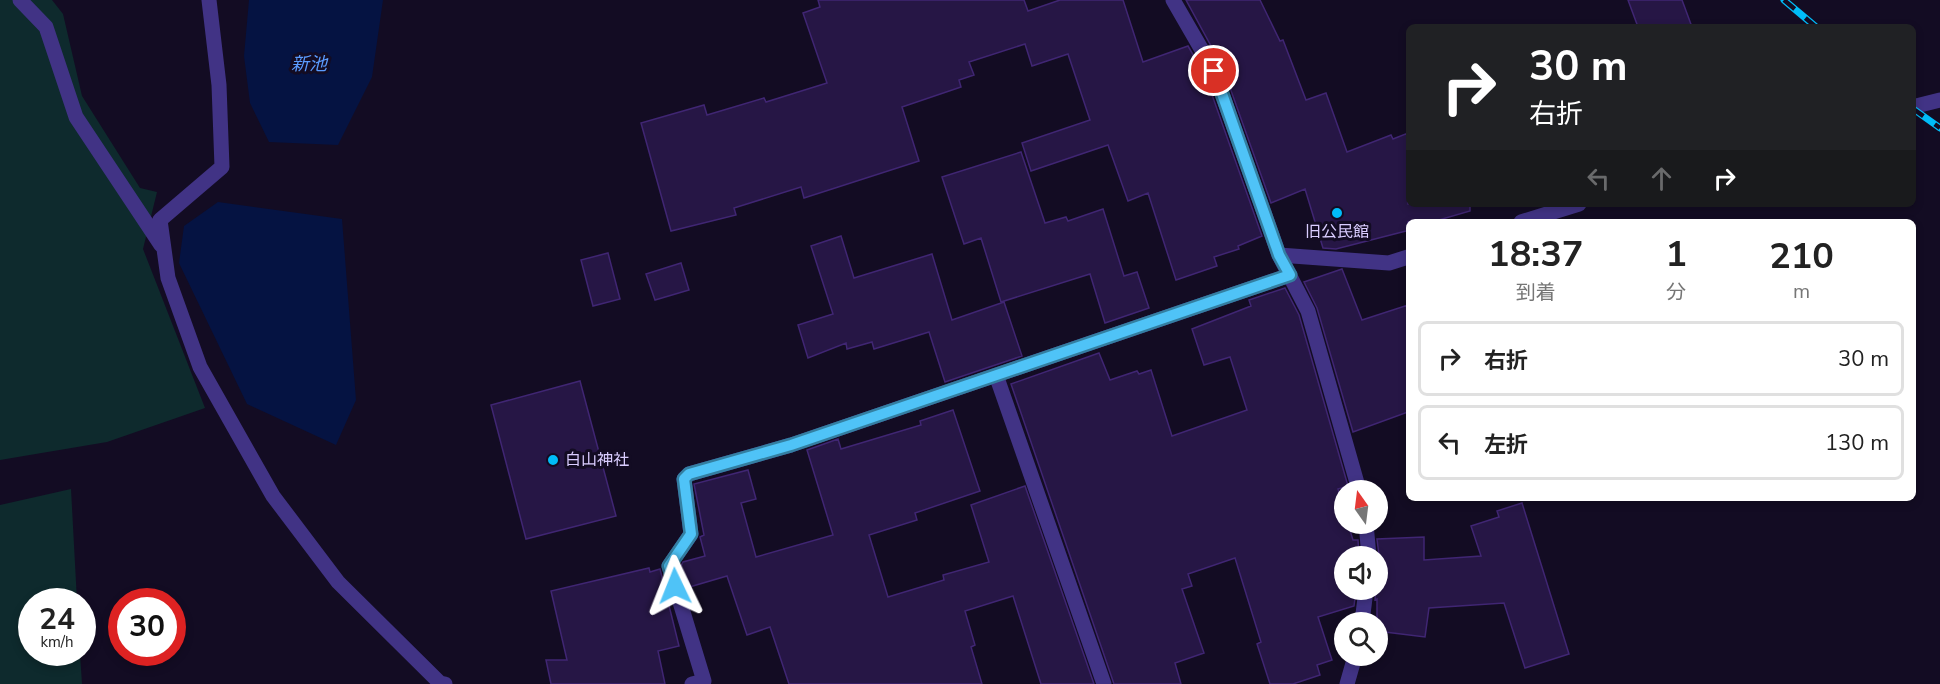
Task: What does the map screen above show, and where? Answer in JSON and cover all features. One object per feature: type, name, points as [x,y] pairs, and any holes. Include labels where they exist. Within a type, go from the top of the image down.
[{"type":"street","points":[[20,0],[46,27],[76,117],[164,249]]},
{"type":"street","points":[[210,0],[219,85],[222,167],[160,220],[168,279],[201,367],[273,496],[338,582],[441,684]]},
{"type":"street","points":[[1173,0],[1214,71],[1279,255],[1308,311],[1356,480]]},
{"type":"street","points":[[1916,106],[1940,100]]},
{"type":"street","points":[[1531,219],[1569,207]]},
{"type":"street","points":[[1279,255],[1389,263],[1406,258]]},
{"type":"street","points":[[692,684],[704,681],[669,566],[691,534],[684,479],[689,474],[791,445],[1290,275]]},
{"type":"street","points":[[996,375],[1104,684]]},
{"type":"street","points":[[1347,684],[1352,666]]},
{"type":"green space","points":[[0,0],[52,0],[63,14],[82,96],[140,188],[157,192],[143,249],[205,408],[107,442],[0,460]]},
{"type":"green space","points":[[71,489],[76,588],[18,588],[18,666],[81,666],[82,684],[0,684],[0,505]]},
{"type":"water","name":"新池","points":[[249,0],[383,0],[372,77],[338,145],[269,142],[250,103],[244,56]]},
{"type":"water","points":[[218,202],[342,219],[356,400],[336,445],[247,404],[179,263],[184,226]]},
{"type":"building","points":[[818,0],[1024,0],[1028,11],[1060,0],[1123,0],[1143,62],[1188,46],[1205,75],[1262,236],[1238,246],[1239,249],[1214,257],[1217,266],[1176,280],[1148,193],[1128,201],[1108,145],[1031,171],[1022,143],[1090,120],[1068,54],[1032,66],[1025,44],[969,62],[974,75],[959,80],[961,87],[902,107],[919,161],[804,198],[801,187],[734,208],[736,215],[671,231],[641,123],[704,105],[707,115],[764,98],[766,102],[827,83],[803,13],[820,7]]},
{"type":"building","points":[[1186,0],[1260,0],[1280,41],[1283,40],[1306,100],[1326,93],[1347,152],[1391,135],[1393,139],[1406,134],[1406,207],[1470,207],[1470,211],[1442,219],[1406,219],[1406,231],[1336,249],[1323,248],[1305,189],[1271,203],[1223,68]]},
{"type":"building","points":[[1628,0],[1682,0],[1691,24],[1637,24]]},
{"type":"building","points":[[1021,152],[1045,223],[1066,217],[1068,221],[1103,209],[1124,276],[1137,272],[1149,308],[1105,323],[1090,274],[1001,302],[981,238],[964,244],[942,177]]},
{"type":"building","points":[[841,236],[854,278],[932,254],[952,320],[1004,302],[1022,356],[945,382],[929,332],[874,349],[872,342],[847,349],[846,343],[808,358],[798,325],[833,314],[811,246]]},
{"type":"building","points":[[608,253],[620,299],[593,306],[581,260]]},
{"type":"building","points":[[681,263],[689,290],[655,300],[646,274]]},
{"type":"building","points":[[1342,269],[1362,320],[1406,306],[1406,413],[1353,432],[1317,308],[1304,282]]},
{"type":"building","points":[[1285,288],[1299,315],[1346,480],[1334,480],[1334,534],[1351,534],[1353,540],[1358,540],[1358,546],[1334,546],[1334,600],[1355,600],[1354,606],[1318,617],[1332,660],[1317,665],[1320,675],[1293,684],[1270,684],[1257,644],[1261,642],[1235,558],[1188,574],[1192,586],[1182,589],[1204,653],[1175,663],[1181,684],[1114,684],[1011,384],[1099,353],[1110,380],[1137,371],[1139,374],[1151,370],[1172,436],[1247,410],[1230,357],[1204,365],[1192,329],[1251,306],[1249,300]]},
{"type":"building","name":"白山神社","points":[[580,381],[616,516],[526,539],[491,405]]},
{"type":"building","points":[[953,410],[980,491],[915,513],[917,520],[869,535],[888,597],[944,580],[943,575],[989,562],[971,505],[1025,486],[1094,684],[1041,684],[1013,596],[965,611],[975,645],[971,647],[982,684],[789,684],[770,627],[747,635],[727,576],[686,588],[680,568],[683,562],[705,556],[700,537],[704,535],[694,484],[748,470],[756,499],[741,503],[756,557],[833,535],[807,450],[838,439],[841,449],[921,425],[920,421]]},
{"type":"building","points":[[1522,503],[1569,654],[1525,668],[1504,603],[1429,608],[1425,637],[1388,632],[1388,612],[1377,612],[1377,600],[1388,600],[1388,546],[1378,546],[1377,539],[1424,537],[1424,560],[1481,556],[1471,526],[1499,517],[1497,511]]},
{"type":"building","points":[[649,568],[650,572],[660,569],[679,646],[658,651],[665,684],[551,684],[546,660],[567,660],[551,591]]},
{"type":"railway","points":[[1784,0],[1812,24]]},
{"type":"railway","points":[[1916,111],[1940,128]]},
{"type":"place","name":"旧公民館","points":[[1337,213]]},
{"type":"place","name":"白山神社","points":[[553,460]]},
{"type":"route","points":[[675,586],[669,566],[691,534],[684,479],[689,474],[791,445],[1290,275],[1279,255],[1250,167],[1214,71]]}]
